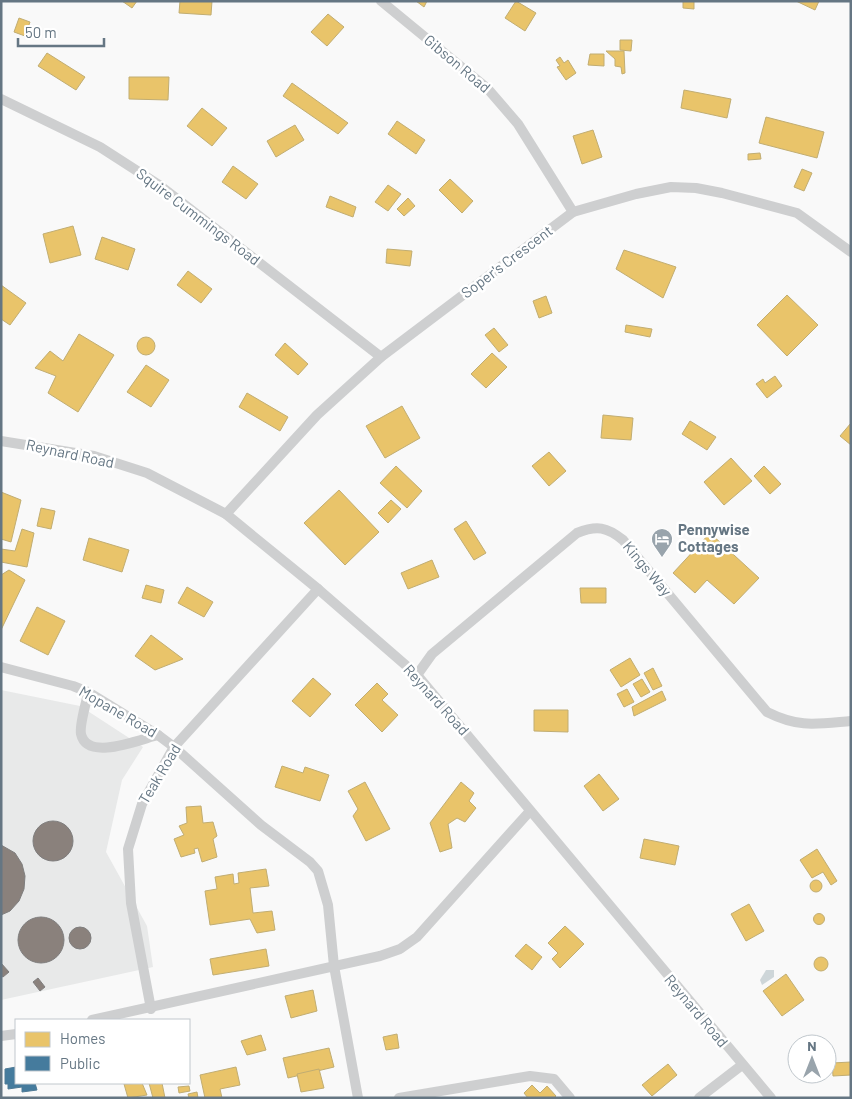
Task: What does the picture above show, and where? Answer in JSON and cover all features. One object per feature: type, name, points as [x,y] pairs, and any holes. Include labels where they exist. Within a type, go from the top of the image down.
[{"type":"street","name":"Gibson Road","points":[[381,1],[488,88],[518,124],[573,212]]},
{"type":"street","name":"Squire Cummings Road","points":[[1,99],[100,147],[158,185],[382,356]]},
{"type":"street","name":"Soper's Crescent","points":[[226,514],[317,415],[382,356],[573,212],[645,192],[671,188],[696,188],[797,213],[851,252]]},
{"type":"street","name":"Reynard Road","points":[[1,441],[94,456],[147,473],[226,514],[318,589],[417,675],[771,1098]]},
{"type":"street","name":"Kings Way","points":[[417,675],[432,654],[577,533],[591,528],[608,528],[624,540],[767,712],[787,722],[809,724],[851,721]]},
{"type":"street","name":"Teak Road","points":[[151,1009],[130,903],[128,849],[142,804],[174,747],[318,589]]},
{"type":"street","name":"Mopane Road","points":[[1,668],[73,686],[88,692],[158,734],[261,825],[310,862],[318,871],[328,905],[334,966],[358,1098]]},
{"type":"street","points":[[88,692],[80,733],[84,741],[93,747],[105,749],[158,734]]},
{"type":"street","points":[[97,1019],[151,1009],[400,949],[417,937],[530,811]]},
{"type":"street","points":[[1,1036],[15,1034]]},
{"type":"street","points":[[699,1098],[742,1065]]},
{"type":"street","points":[[399,1098],[530,1076],[554,1079],[570,1098]]},
{"type":"shaded area","points":[[1,690],[80,706],[143,747],[122,780],[106,852],[147,926],[153,967],[1,1000]]},
{"type":"shaded area","points":[[766,970],[774,970],[774,977],[762,985],[760,980]]},
{"type":"building: Homes","points":[[122,1],[137,1],[132,8]]},
{"type":"building: Homes","points":[[180,1],[212,1],[211,15],[179,13]]},
{"type":"building: Homes","points":[[416,1],[427,1],[424,7]]},
{"type":"building: Homes","points":[[516,1],[536,13],[525,31],[505,18]]},
{"type":"building: Homes","points":[[683,1],[694,1],[694,9],[683,8]]},
{"type":"building: Homes","points":[[796,1],[819,1],[815,10]]},
{"type":"building: Homes","points":[[328,14],[344,27],[327,46],[311,32]]},
{"type":"building: Homes","points":[[19,18],[30,22],[25,36],[14,32]]},
{"type":"building: Homes","points":[[620,40],[632,40],[631,51],[620,50]]},
{"type":"building: Homes","points":[[606,51],[624,51],[625,73],[622,74],[621,67],[615,66],[615,59]]},
{"type":"building: Homes","points":[[47,53],[85,77],[76,90],[38,66]]},
{"type":"building: Homes","points":[[590,54],[604,54],[604,66],[588,65]]},
{"type":"building: Homes","points":[[560,57],[564,63],[568,60],[576,73],[566,80],[557,67],[560,66],[556,60]]},
{"type":"building: Homes","points":[[129,77],[169,77],[168,100],[129,99]]},
{"type":"building: Homes","points":[[292,83],[348,123],[338,134],[283,96]]},
{"type":"building: Homes","points":[[684,90],[731,99],[727,118],[681,108]]},
{"type":"building: Homes","points":[[202,108],[227,128],[212,146],[187,126]]},
{"type":"building: Homes","points":[[766,117],[824,132],[817,158],[759,143]]},
{"type":"building: Homes","points":[[397,121],[425,140],[416,154],[388,134]]},
{"type":"building: Homes","points":[[295,125],[304,140],[276,157],[267,141]]},
{"type":"building: Homes","points":[[593,130],[602,157],[582,164],[573,136]]},
{"type":"building: Homes","points":[[760,153],[761,159],[748,160],[748,154]]},
{"type":"building: Homes","points":[[233,166],[258,184],[246,199],[222,182]]},
{"type":"building: Homes","points":[[802,169],[812,173],[804,191],[794,187]]},
{"type":"building: Homes","points":[[450,179],[473,201],[462,213],[439,190]]},
{"type":"building: Homes","points":[[388,185],[401,194],[388,211],[375,202]]},
{"type":"building: Homes","points":[[330,196],[356,207],[353,217],[326,207]]},
{"type":"building: Homes","points":[[408,198],[415,206],[404,216],[397,209]]},
{"type":"building: Homes","points":[[73,226],[81,255],[50,263],[43,234]]},
{"type":"building: Homes","points":[[102,237],[135,249],[128,270],[95,259]]},
{"type":"building: Homes","points":[[387,249],[412,251],[410,266],[386,263]]},
{"type":"building: Homes","points":[[624,250],[676,267],[663,298],[616,269]]},
{"type":"building: Homes","points":[[188,271],[212,289],[201,303],[177,285]]},
{"type":"building: Homes","points":[[1,285],[26,303],[10,325],[1,319]]},
{"type":"building: Homes","points":[[787,295],[818,325],[787,356],[757,325]]},
{"type":"building: Homes","points":[[546,296],[552,313],[539,318],[533,301]]},
{"type":"building: Homes","points":[[626,325],[652,329],[650,337],[625,332]]},
{"type":"building: Homes","points":[[494,328],[508,345],[499,352],[485,335]]},
{"type":"building: Homes","points":[[79,334],[114,355],[78,412],[48,393],[56,376],[35,368],[50,351],[63,361]]},
{"type":"building: Homes","points":[[146,337],[152,340],[155,346],[152,352],[146,355],[140,352],[137,346],[140,340]]},
{"type":"building: Homes","points":[[285,343],[308,364],[298,375],[275,355]]},
{"type":"building: Homes","points":[[492,353],[507,367],[486,388],[471,374]]},
{"type":"building: Homes","points":[[146,365],[169,380],[151,407],[127,392]]},
{"type":"building: Homes","points":[[775,376],[782,386],[767,398],[756,384],[763,379],[765,383]]},
{"type":"building: Homes","points":[[247,393],[288,417],[280,431],[239,407]]},
{"type":"building: Homes","points":[[402,406],[420,438],[385,458],[366,426]]},
{"type":"building: Homes","points":[[603,415],[633,418],[631,440],[601,438]]},
{"type":"building: Homes","points":[[690,421],[716,437],[707,450],[682,434]]},
{"type":"building: Homes","points":[[851,423],[851,445],[840,436]]},
{"type":"building: Homes","points":[[549,452],[566,471],[549,486],[532,466]]},
{"type":"building: Homes","points":[[731,458],[752,481],[724,505],[704,482]]},
{"type":"building: Homes","points":[[396,466],[422,491],[407,508],[380,483]]},
{"type":"building: Homes","points":[[764,466],[781,484],[770,494],[754,476]]},
{"type":"building: Homes","points":[[339,490],[379,532],[345,565],[304,523]]},
{"type":"building: Homes","points":[[1,492],[21,500],[11,542],[1,539]]},
{"type":"building: Homes","points":[[391,500],[401,509],[388,523],[378,513]]},
{"type":"building: Homes","points":[[41,508],[55,511],[51,529],[37,526]]},
{"type":"building: Homes","points":[[466,521],[486,553],[474,560],[454,529]]},
{"type":"building: Homes","points":[[22,529],[34,533],[27,567],[1,562],[1,549],[15,551]]},
{"type":"building: Homes","points":[[710,533],[759,578],[734,604],[707,580],[695,593],[673,573]]},
{"type":"building: Homes","points":[[89,538],[129,550],[122,572],[83,560]]},
{"type":"building: Homes","points":[[432,560],[439,577],[408,589],[401,573]]},
{"type":"building: Homes","points":[[9,570],[25,580],[1,630],[1,575]]},
{"type":"building: Homes","points":[[146,585],[164,590],[161,603],[142,598]]},
{"type":"building: Homes","points":[[187,587],[213,602],[204,617],[178,603]]},
{"type":"building: Homes","points":[[580,588],[606,588],[606,603],[581,603]]},
{"type":"building: Homes","points":[[37,607],[65,621],[48,655],[20,641]]},
{"type":"building: Homes","points":[[151,635],[183,659],[155,670],[135,656]]},
{"type":"building: Homes","points":[[630,658],[640,675],[621,687],[610,670]]},
{"type":"building: Homes","points":[[653,668],[662,686],[653,690],[644,673]]},
{"type":"building: Homes","points":[[313,678],[331,694],[310,717],[292,701]]},
{"type":"building: Homes","points":[[642,679],[650,692],[641,697],[633,684]]},
{"type":"building: Homes","points":[[377,683],[388,694],[382,700],[398,715],[382,732],[355,705]]},
{"type":"building: Homes","points":[[627,689],[634,702],[624,707],[617,694]]},
{"type":"building: Homes","points":[[662,691],[666,700],[634,716],[632,707]]},
{"type":"building: Homes","points":[[534,710],[568,710],[568,732],[534,731]]},
{"type":"building: Homes","points":[[282,766],[303,773],[305,767],[329,775],[320,801],[275,787]]},
{"type":"building: Homes","points":[[599,774],[619,799],[603,811],[584,786]]},
{"type":"building: Homes","points":[[365,782],[390,829],[366,841],[353,816],[358,809],[348,791]]},
{"type":"building: Homes","points":[[461,782],[474,793],[469,801],[476,808],[465,822],[457,818],[448,824],[452,848],[440,852],[430,823]]},
{"type":"building: Homes","points":[[201,806],[203,823],[213,822],[217,836],[213,839],[217,857],[202,862],[198,848],[194,849],[195,853],[181,857],[174,839],[184,835],[179,826],[187,823],[186,807]]},
{"type":"building: Homes","points":[[644,839],[679,846],[675,865],[640,858]]},
{"type":"building: Homes","points":[[817,849],[837,881],[831,885],[823,872],[812,878],[800,860]]},
{"type":"building: Homes","points":[[266,869],[269,886],[250,888],[253,913],[272,911],[275,930],[257,933],[250,919],[210,925],[205,891],[217,889],[215,877],[233,874],[234,884],[239,883],[238,873]]},
{"type":"building: Homes","points":[[818,880],[821,881],[821,891],[814,892],[811,891],[810,884],[811,881]]},
{"type":"building: Homes","points":[[749,904],[764,931],[746,941],[731,914]]},
{"type":"building: Homes","points":[[817,914],[821,914],[824,919],[823,923],[817,924],[814,921],[814,917]]},
{"type":"building: Homes","points":[[565,926],[584,944],[560,968],[552,959],[558,953],[548,943]]},
{"type":"building: Homes","points":[[526,944],[542,957],[532,970],[515,956]]},
{"type":"building: Homes","points":[[266,949],[269,966],[213,975],[210,959]]},
{"type":"building: Homes","points":[[821,957],[826,959],[828,964],[826,969],[821,971],[816,969],[814,964],[816,959]]},
{"type":"building: Homes","points":[[786,974],[804,1000],[782,1016],[763,991]]},
{"type":"building: Homes","points":[[313,990],[317,1011],[291,1018],[285,996]]},
{"type":"building: Homes","points":[[397,1034],[399,1048],[386,1050],[383,1037]]},
{"type":"building: Homes","points":[[261,1035],[266,1050],[247,1055],[241,1041]]},
{"type":"building: Homes","points":[[329,1048],[334,1067],[288,1078],[283,1058]]},
{"type":"building: Homes","points":[[851,1062],[851,1075],[837,1076],[837,1063]]},
{"type":"building: Homes","points":[[668,1064],[677,1075],[652,1096],[642,1085]]},
{"type":"building: Homes","points":[[236,1067],[240,1085],[220,1089],[222,1098],[205,1098],[200,1075]]},
{"type":"building: Homes","points":[[319,1069],[324,1088],[301,1092],[297,1074]]},
{"type":"building: Homes","points":[[124,1084],[142,1084],[147,1095],[128,1098]]},
{"type":"building: Homes","points":[[149,1084],[162,1084],[165,1098],[153,1098]]},
{"type":"building: Homes","points":[[532,1085],[540,1093],[547,1086],[556,1096],[554,1098],[528,1098],[524,1093]]},
{"type":"building: Homes","points":[[189,1086],[190,1091],[179,1093],[178,1087]]},
{"type":"building: Homes","points":[[197,1092],[198,1098],[189,1098],[188,1094]]},
{"type":"building: Public","points":[[15,1067],[15,1084],[35,1084],[37,1090],[22,1092],[22,1087],[8,1089],[8,1084],[5,1084],[5,1069]]},
{"type":"building: Industry","points":[[57,821],[64,824],[70,830],[73,841],[72,849],[64,858],[57,861],[49,861],[42,858],[34,849],[33,837],[36,830],[45,822]]},
{"type":"building: Industry","points":[[1,845],[15,853],[22,864],[25,876],[24,889],[19,901],[10,911],[1,915]]},
{"type":"building: Industry","points":[[46,917],[50,918],[60,927],[63,931],[63,949],[54,959],[46,963],[36,963],[28,959],[19,949],[18,935],[22,927],[32,918]]},
{"type":"building: Industry","points":[[80,927],[88,930],[91,938],[88,946],[80,949],[72,946],[69,938],[72,930]]},
{"type":"building: Industry","points":[[1,963],[9,972],[3,977],[1,976]]},
{"type":"building: Industry","points":[[38,978],[45,987],[40,991],[33,982]]},
{"type":"place","name":"Pennywise Cottages","points":[[662,558]]}]
